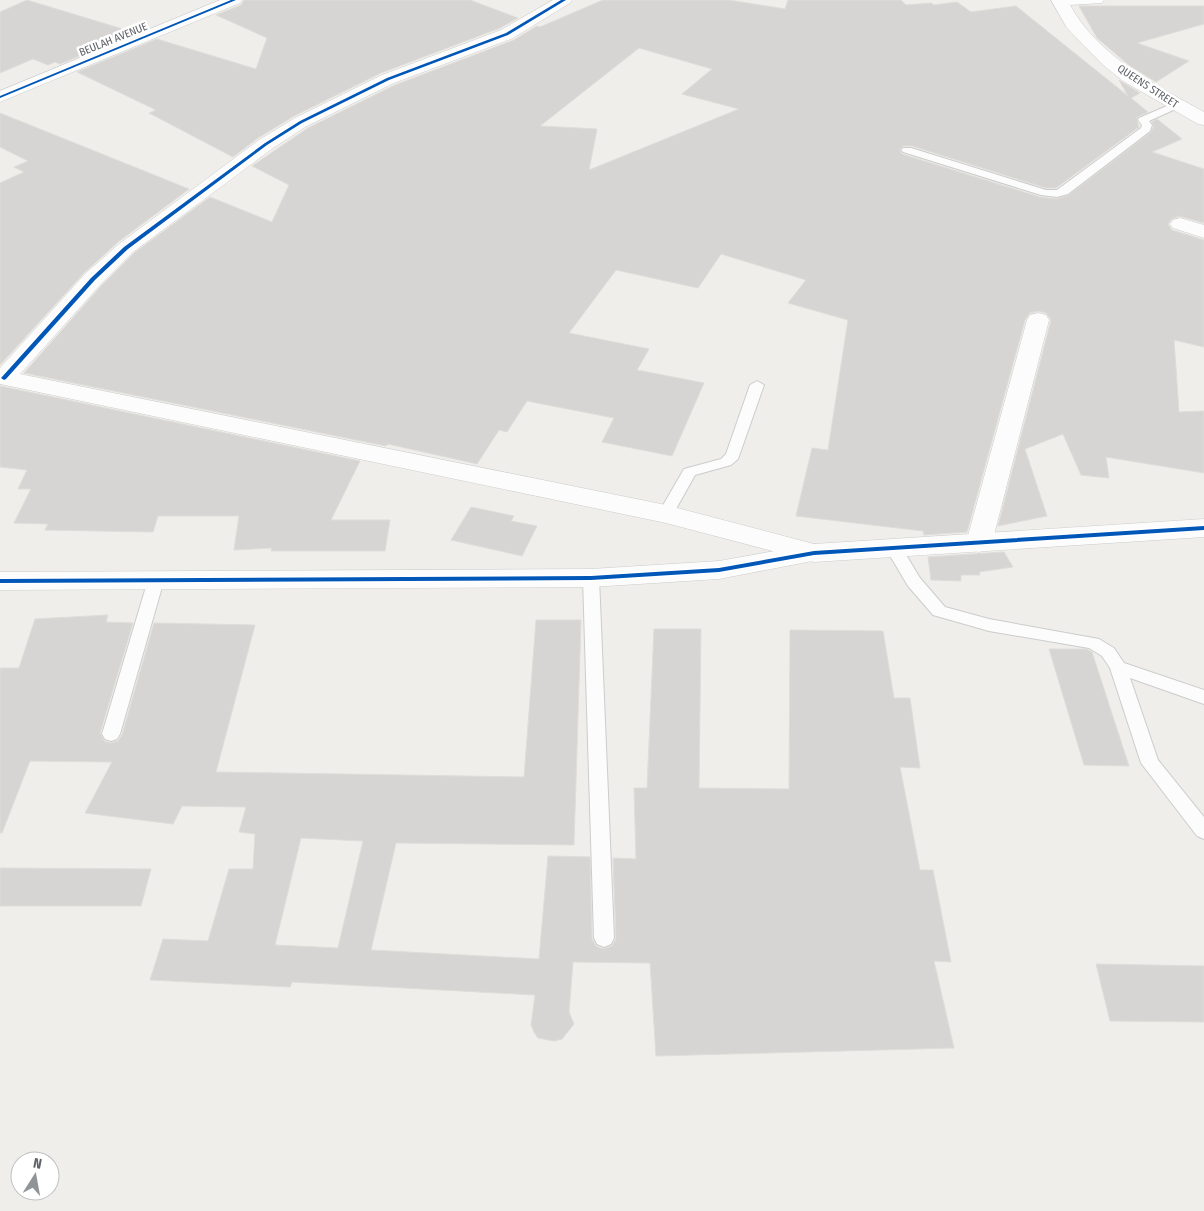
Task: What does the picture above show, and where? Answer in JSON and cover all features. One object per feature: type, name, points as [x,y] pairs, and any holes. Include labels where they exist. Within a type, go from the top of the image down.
[{"type":"street","name":"BEULAH AVENUE","points":[[0,97],[234,0]]},
{"type":"street","points":[[2,378],[93,279],[126,248],[266,144],[301,122],[388,79],[507,34],[564,0]]},
{"type":"street","points":[[1059,0],[1096,0]]},
{"type":"street","name":"QUEENS STREET","points":[[1059,0],[1073,25],[1129,77],[1204,120]]},
{"type":"street","points":[[1180,224],[1204,232]]},
{"type":"street","points":[[980,544],[1038,320]]},
{"type":"street","points":[[2,378],[666,514],[814,553]]},
{"type":"street","points":[[0,581],[591,578],[719,570],[814,553],[980,544],[1204,528]]},
{"type":"lane","points":[[907,150],[1045,193],[1057,194],[1064,192],[1146,129],[1147,125],[1143,120],[1176,105]]},
{"type":"lane","points":[[666,514],[689,472],[726,462],[733,456],[756,384]]},
{"type":"lane","points":[[894,549],[914,582],[939,611],[989,625],[1093,643],[1108,652],[1118,667],[1150,763],[1204,830]]},
{"type":"lane","points":[[591,578],[604,938]]},
{"type":"lane","points":[[111,734],[156,580]]},
{"type":"lane","points":[[1118,667],[1204,698]]},
{"type":"building","points":[[27,0],[136,33],[60,64],[55,62],[48,65],[33,59],[0,73],[0,12]]},
{"type":"building","points":[[244,0],[470,0],[518,18],[500,28],[381,73],[294,116],[258,138],[233,157],[149,113],[156,110],[77,72],[157,39],[256,69],[267,38],[216,15],[241,5]]},
{"type":"building","points":[[603,0],[729,0],[785,9],[788,0],[901,0],[906,5],[931,3],[934,5],[957,2],[971,12],[1016,6],[1128,96],[1119,80],[1140,93],[1131,98],[1148,112],[1137,117],[1139,127],[1056,188],[1046,188],[912,146],[903,146],[899,150],[902,154],[1040,197],[1057,199],[1069,195],[1151,132],[1154,126],[1152,122],[1157,119],[1182,139],[1152,152],[1204,169],[1204,223],[1179,216],[1172,219],[1168,224],[1172,230],[1204,240],[1204,347],[1174,340],[1179,412],[1204,411],[1204,473],[1106,457],[1109,478],[1081,475],[1063,434],[1025,449],[1047,516],[998,526],[1051,320],[1046,313],[1038,311],[1030,313],[1025,320],[967,532],[924,535],[923,531],[796,516],[812,448],[828,450],[848,320],[788,303],[806,280],[721,254],[698,288],[616,270],[569,333],[649,349],[637,370],[704,383],[672,456],[602,442],[614,418],[527,401],[507,432],[499,430],[477,464],[388,444],[386,446],[24,373],[102,285],[134,253],[210,197],[272,222],[289,185],[252,166],[308,128],[395,85],[514,40],[537,26],[540,27]],"holes":[[[639,48],[712,69],[682,94],[739,109],[589,170],[597,129],[540,126]]]},
{"type":"building","points":[[1079,6],[1204,6],[1204,24],[1137,43],[1189,61],[1156,82],[1130,66],[1097,38]]},
{"type":"building","points":[[0,113],[189,189],[118,242],[84,273],[0,365],[0,183],[24,172],[14,167],[28,161],[0,147]]},
{"type":"building","points":[[0,386],[360,461],[331,520],[390,520],[385,551],[271,551],[272,548],[234,550],[239,516],[158,516],[153,532],[45,530],[48,524],[14,523],[31,489],[18,489],[27,470],[0,467]]},
{"type":"building","points":[[471,507],[514,516],[511,521],[537,526],[522,556],[451,540]]},
{"type":"building","points":[[1004,552],[1013,567],[979,572],[980,575],[961,575],[961,581],[931,580],[928,557]]},
{"type":"building","points":[[108,615],[106,622],[133,623],[100,733],[104,741],[110,743],[118,741],[122,735],[154,623],[255,625],[216,772],[524,777],[536,620],[581,620],[574,845],[396,843],[371,950],[539,959],[548,856],[590,857],[592,939],[596,946],[603,949],[612,946],[616,939],[613,858],[636,859],[634,788],[647,788],[654,629],[701,629],[699,788],[789,789],[790,630],[883,631],[894,698],[910,698],[920,768],[900,767],[920,870],[933,870],[951,962],[934,961],[954,1048],[656,1056],[650,963],[573,962],[569,1012],[574,1024],[562,1039],[554,1041],[538,1038],[531,1025],[535,995],[292,982],[290,987],[150,980],[163,939],[208,941],[229,869],[253,869],[255,834],[239,832],[246,807],[182,806],[173,824],[85,813],[112,762],[30,761],[2,833],[0,833],[0,668],[19,668],[35,619]],"holes":[[[301,838],[363,841],[338,948],[275,945]]]},
{"type":"building","points":[[1049,649],[1086,649],[1092,652],[1129,766],[1084,765]]},
{"type":"building","points":[[0,868],[151,869],[141,906],[0,906]]},
{"type":"building","points":[[1096,964],[1204,966],[1204,1022],[1110,1021]]},
{"type":"cycle path","points":[[0,97],[234,0]]},
{"type":"cycle path","points":[[4,378],[93,279],[126,248],[266,144],[301,122],[388,79],[507,34],[564,0]]},
{"type":"cycle path","points":[[0,581],[591,578],[719,570],[814,553],[1204,528]]}]
